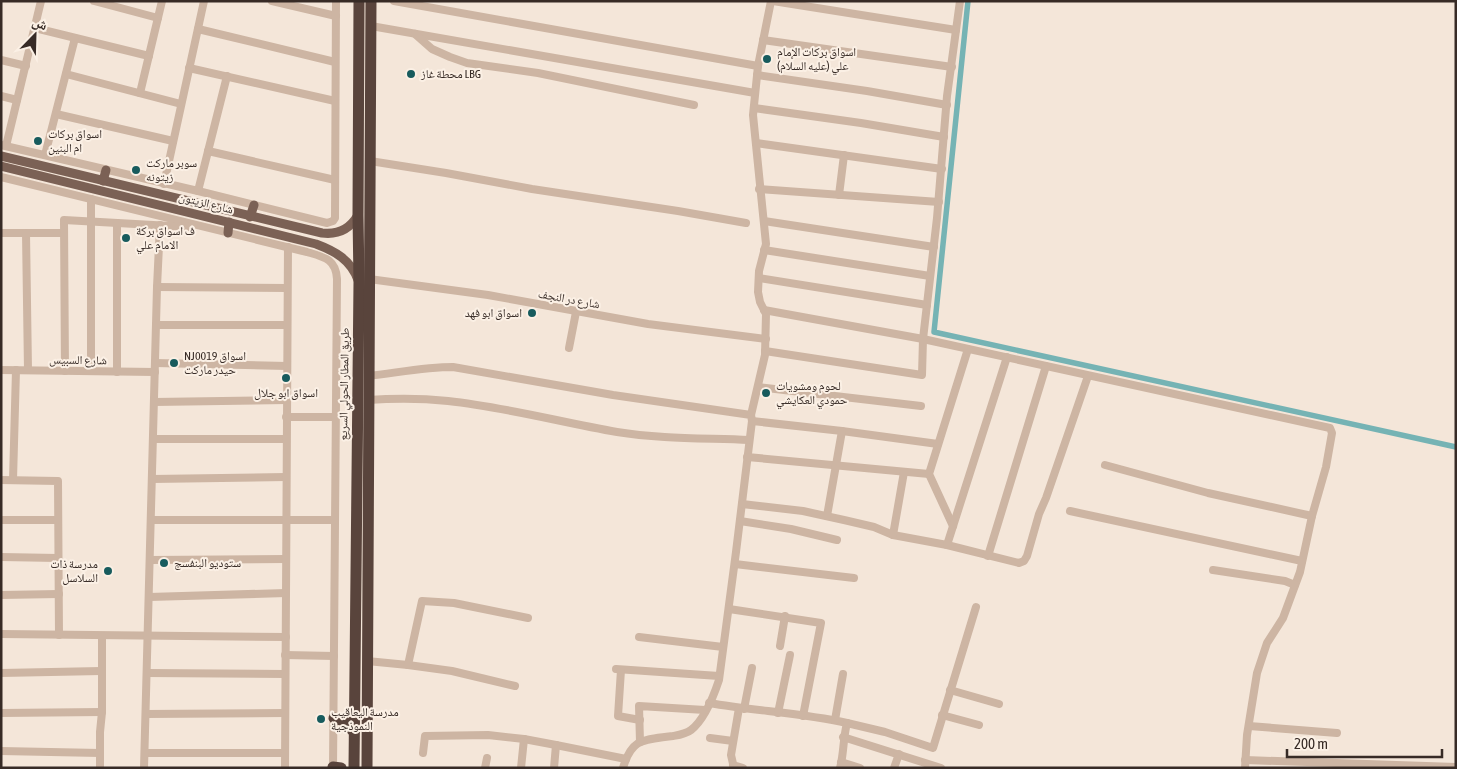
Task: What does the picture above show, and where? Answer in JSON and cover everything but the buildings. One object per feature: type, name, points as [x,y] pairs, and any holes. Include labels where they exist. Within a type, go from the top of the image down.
[{"type":"highway","name":"طريق المطار الحولي السريع","points":[[359,1],[358,215],[364,280],[368,376],[367,768]]},
{"type":"highway","name":"طريق المطار الحولي السريع","points":[[354,768],[364,280],[370,162],[371,1]]},
{"type":"highway","points":[[334,718],[344,721],[354,732]]},
{"type":"main road","name":"شارع الزيتون","points":[[1,156],[322,233],[335,233],[343,230],[350,226],[358,215]]},
{"type":"main road","points":[[11,169],[8,163],[12,159]]},
{"type":"main road","name":"شارع الزيتون","points":[[1,166],[316,244],[336,252],[348,262],[356,275],[364,280]]},
{"type":"main road","points":[[103,181],[106,170]]},
{"type":"main road","points":[[81,196],[83,186]]},
{"type":"main road","points":[[250,217],[254,205]]},
{"type":"main road","points":[[228,233],[229,222]]},
{"type":"main road","points":[[292,237],[296,233],[294,227]]},
{"type":"street","points":[[41,1],[26,66],[4,145],[327,223],[331,223],[335,218],[336,1]]},
{"type":"street","points":[[94,1],[158,18]]},
{"type":"street","points":[[140,93],[162,1]]},
{"type":"street","points":[[164,184],[204,1]]},
{"type":"street","points":[[272,1],[336,16]]},
{"type":"street","points":[[394,1],[758,66]]},
{"type":"street","points":[[623,768],[631,748],[640,742],[687,733],[694,727],[713,696],[719,676],[735,564],[751,418],[765,352],[766,314],[760,302],[759,278],[766,244],[753,115],[758,66],[772,1],[956,30]]},
{"type":"street","points":[[765,352],[922,375],[922,339],[934,247],[947,105],[960,1]]},
{"type":"street","points":[[371,26],[755,92]]},
{"type":"street","points":[[35,28],[149,56]]},
{"type":"street","points":[[198,29],[335,62]]},
{"type":"street","points":[[414,34],[432,50],[467,63],[538,73],[694,104]]},
{"type":"street","points":[[46,155],[75,38]]},
{"type":"street","points":[[763,40],[952,67]]},
{"type":"street","points":[[1,60],[26,66]]},
{"type":"street","points":[[189,68],[335,101]]},
{"type":"street","points":[[66,74],[181,104]]},
{"type":"street","points":[[198,191],[227,76]]},
{"type":"street","points":[[757,76],[867,91],[947,105]]},
{"type":"street","points":[[1,96],[17,100]]},
{"type":"street","points":[[754,108],[944,137]]},
{"type":"street","points":[[56,114],[173,141]]},
{"type":"street","points":[[756,143],[942,169]]},
{"type":"street","points":[[208,151],[335,180]]},
{"type":"street","points":[[839,195],[844,155]]},
{"type":"street","points":[[370,162],[746,223]]},
{"type":"street","points":[[1,177],[288,247],[327,259],[332,263],[337,272],[334,656],[336,768]]},
{"type":"street","points":[[759,189],[939,202]]},
{"type":"street","points":[[91,199],[91,371]]},
{"type":"street","points":[[65,371],[64,220],[207,228]]},
{"type":"street","points":[[764,222],[934,247]]},
{"type":"street","points":[[117,223],[117,372]]},
{"type":"street","points":[[144,768],[160,225]]},
{"type":"street","points":[[1,233],[64,232]]},
{"type":"street","points":[[26,233],[28,370]]},
{"type":"street","points":[[285,768],[288,247]]},
{"type":"street","points":[[764,250],[930,276]]},
{"type":"street","points":[[759,278],[926,305]]},
{"type":"street","name":"شارع در النجف","points":[[364,280],[488,295],[648,324],[766,339]]},
{"type":"street","points":[[157,287],[287,288]]},
{"type":"street","points":[[764,310],[922,339],[1330,428],[1332,433],[1326,467],[1295,585],[1283,618],[1267,642],[1259,665],[1248,726],[1245,764],[1456,767]]},
{"type":"street","points":[[569,348],[576,312]]},
{"type":"street","points":[[156,325],[287,325]]},
{"type":"street","points":[[953,526],[929,474],[968,349]]},
{"type":"street","points":[[947,545],[1007,357]]},
{"type":"street","points":[[155,363],[286,366]]},
{"type":"street","points":[[988,556],[1046,366]]},
{"type":"street","points":[[368,376],[427,368],[453,367],[751,418],[938,444]]},
{"type":"street","name":"شارع السبيس","points":[[1,370],[155,372]]},
{"type":"street","points":[[13,480],[16,370]]},
{"type":"street","points":[[742,504],[803,511],[827,516],[874,527],[894,535],[947,545],[1019,563],[1024,561],[1027,556],[1039,514],[1088,376]]},
{"type":"street","points":[[758,387],[920,406]]},
{"type":"street","points":[[368,400],[401,398],[449,401],[618,432],[665,437],[749,440]]},
{"type":"street","points":[[154,402],[286,400]]},
{"type":"street","points":[[286,416],[336,417]]},
{"type":"street","points":[[827,516],[842,431]]},
{"type":"street","points":[[153,440],[286,439]]},
{"type":"street","points":[[747,457],[929,474]]},
{"type":"street","points":[[1104,466],[1208,493],[1312,516]]},
{"type":"street","points":[[894,535],[904,472]]},
{"type":"street","points":[[152,479],[286,477]]},
{"type":"street","points":[[1,480],[58,481],[59,635]]},
{"type":"street","points":[[1070,510],[1302,561]]},
{"type":"street","points":[[1,520],[58,520]]},
{"type":"street","points":[[151,520],[336,520]]},
{"type":"street","points":[[740,521],[791,529],[837,540]]},
{"type":"street","points":[[1,556],[58,558]]},
{"type":"street","points":[[150,560],[286,559]]},
{"type":"street","points":[[735,564],[854,578]]},
{"type":"street","points":[[1213,570],[1295,585]]},
{"type":"street","points":[[149,597],[286,593]]},
{"type":"street","points":[[1,595],[59,594]]},
{"type":"street","points":[[408,665],[422,601],[454,603],[528,618]]},
{"type":"street","points":[[640,742],[639,706],[707,706],[835,720],[885,732],[933,748],[976,607]]},
{"type":"street","points":[[729,609],[821,623],[803,716]]},
{"type":"street","points":[[780,646],[784,616]]},
{"type":"street","points":[[1,634],[286,637]]},
{"type":"street","points":[[100,768],[102,636]]},
{"type":"street","points":[[640,637],[724,647]]},
{"type":"street","points":[[286,655],[334,656]]},
{"type":"street","points":[[778,713],[790,655]]},
{"type":"street","points":[[367,661],[452,671],[515,686]]},
{"type":"street","points":[[743,768],[734,766],[731,755],[752,668]]},
{"type":"street","points":[[640,720],[618,716],[618,669],[719,676]]},
{"type":"street","points":[[1,672],[101,671]]},
{"type":"street","points":[[147,673],[285,674]]},
{"type":"street","points":[[835,720],[844,674]]},
{"type":"street","points":[[950,690],[999,704]]},
{"type":"street","points":[[1,713],[102,712]]},
{"type":"street","points":[[146,714],[285,713]]},
{"type":"street","points":[[942,715],[979,725]]},
{"type":"street","points":[[847,723],[843,737],[840,765],[860,768]]},
{"type":"street","points":[[1248,726],[1337,733]]},
{"type":"street","points":[[423,753],[425,736],[488,735],[556,744],[626,760]]},
{"type":"street","points":[[843,737],[937,767]]},
{"type":"street","points":[[710,738],[733,742]]},
{"type":"street","points":[[521,768],[524,740]]},
{"type":"street","points":[[554,768],[556,744]]},
{"type":"street","points":[[1,751],[100,753]]},
{"type":"street","points":[[145,753],[285,753]]},
{"type":"street","points":[[894,768],[899,754]]},
{"type":"street","points":[[485,768],[487,758]]},
{"type":"waterway","points":[[968,1],[934,332],[1456,447]]},
{"type":"place","name":"اسواق بركات الإمام علي (عليه السلام)","points":[[767,59]]},
{"type":"place","name":"محطة غاز LBG","points":[[411,74]]},
{"type":"place","name":"اسواق بركات ام البنين","points":[[38,141]]},
{"type":"place","name":"سوبر ماركت زيتونه","points":[[136,170]]},
{"type":"place","name":"ف اسواق بركة الامام علي","points":[[126,238]]},
{"type":"place","name":"اسواق ابو فهد","points":[[532,313]]},
{"type":"place","name":"NJ0019 اسواق حيدر ماركت","points":[[174,363]]},
{"type":"place","name":"اسواق ابو جلال","points":[[286,378]]},
{"type":"place","name":"لحوم ومشويات حمودي العكايشي","points":[[766,393]]},
{"type":"place","name":"ستوديو البنفسج","points":[[164,563]]},
{"type":"place","name":"مدرسة ذات السلاسل","points":[[108,571]]},
{"type":"place","name":"مدرسة اليعاقيب النموذجية","points":[[321,719]]}]
